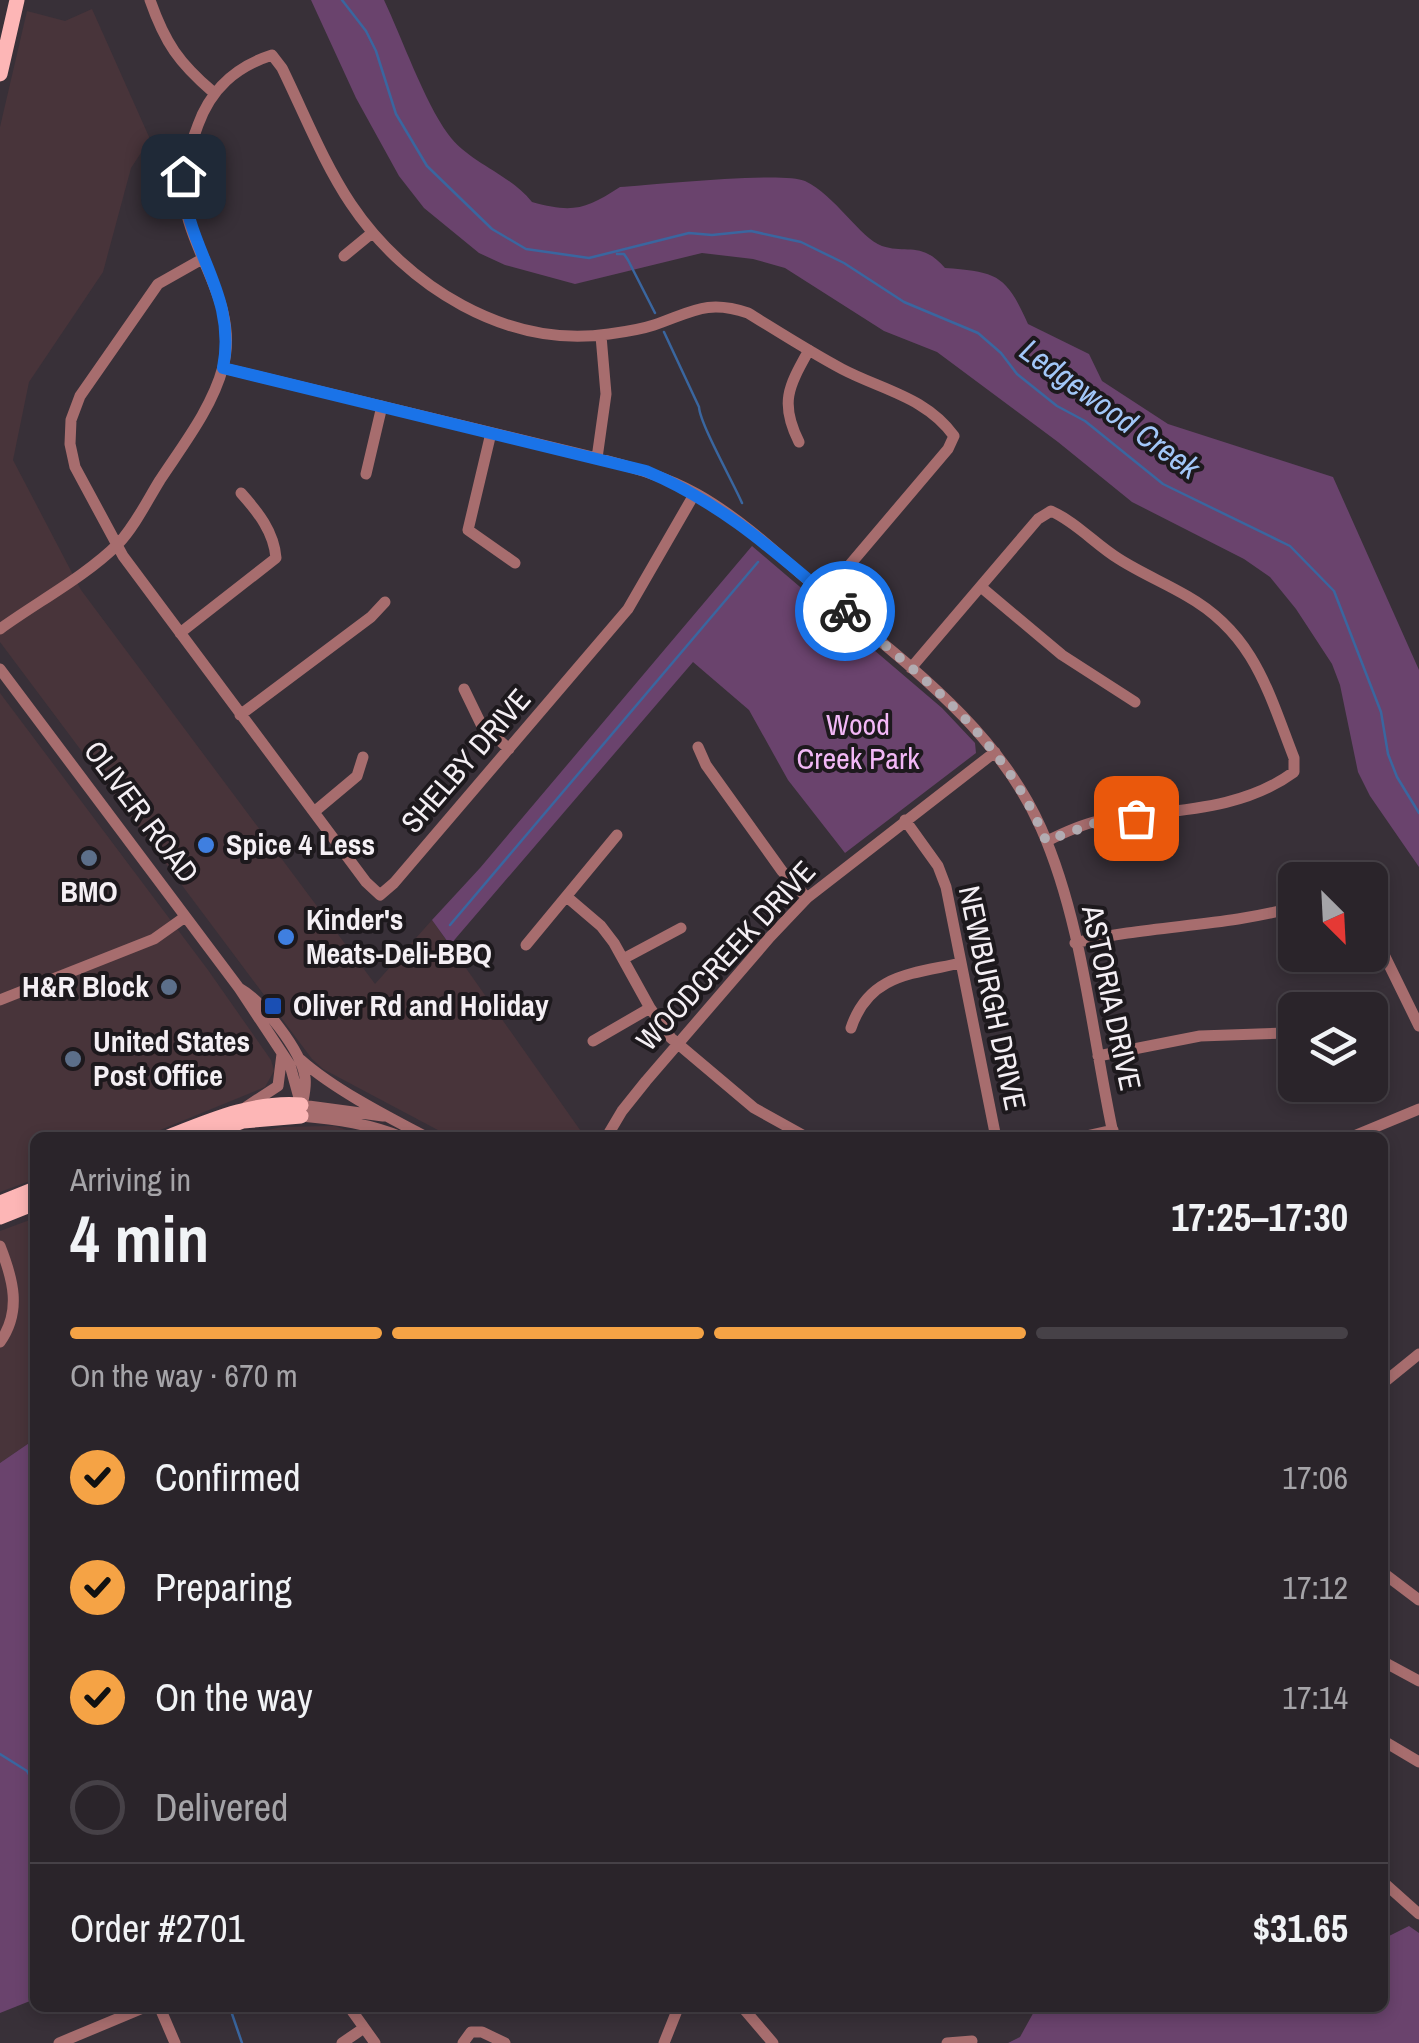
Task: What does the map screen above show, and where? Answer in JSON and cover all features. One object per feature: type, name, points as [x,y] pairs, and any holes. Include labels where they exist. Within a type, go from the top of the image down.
[{"type":"main road","points":[[0,74],[17,0]]},
{"type":"main road","points":[[182,1132],[240,1110],[275,1105],[301,1111]]},
{"type":"main road","points":[[213,1132],[243,1121],[301,1111]]},
{"type":"main road","points":[[0,1203],[30,1192]]},
{"type":"main road","points":[[0,1217],[30,1206]]},
{"type":"street","points":[[150,0],[183,66],[214,92]]},
{"type":"street","points":[[0,629],[116,545],[208,404],[223,368],[226,320],[186,211],[183,176],[205,106],[214,92],[242,67],[272,54],[349,200],[372,233],[412,272],[470,309],[527,330],[601,336],[634,331],[696,308],[715,306],[748,313],[866,381],[922,404],[954,436],[948,450],[825,594]]},
{"type":"street","points":[[344,256],[372,233]]},
{"type":"street","name":"SHELBY DRIVE","points":[[204,258],[174,272],[146,298],[80,396],[70,444],[75,467],[116,545],[240,715],[366,882],[380,895],[628,609],[695,493]]},
{"type":"street","points":[[597,458],[606,394],[601,336]]},
{"type":"street","points":[[799,442],[789,422],[787,402],[791,382],[809,350]]},
{"type":"street","name":"ASTORIA DRIVE","points":[[223,368],[646,471],[695,493],[734,518],[825,594],[946,698],[996,752],[1019,785],[1062,884],[1113,1132]]},
{"type":"street","points":[[366,474],[382,406]]},
{"type":"street","points":[[491,433],[468,530],[515,563]]},
{"type":"street","points":[[180,633],[276,558],[275,546],[259,513],[241,493]]},
{"type":"street","points":[[911,668],[1038,518],[1050,511],[1062,516],[1100,548],[1216,615],[1239,637],[1263,678],[1294,758],[1294,772],[1282,781],[1231,800],[1175,814],[1098,822],[1046,841]]},
{"type":"street","points":[[981,586],[1062,655],[1135,702]]},
{"type":"street","points":[[240,715],[385,602]]},
{"type":"street","name":"OLIVER ROAD","points":[[0,669],[238,988],[290,1065],[301,1111],[388,1117]]},
{"type":"street","points":[[464,689],[481,724],[509,749]]},
{"type":"street","points":[[698,747],[706,765],[771,856],[807,898]]},
{"type":"street","name":"WOODCREEK DRIVE","points":[[609,1132],[622,1110],[678,1043],[807,898],[996,752]]},
{"type":"street","points":[[314,812],[357,776],[363,757]]},
{"type":"street","name":"NEWBURGH DRIVE","points":[[905,820],[938,866],[946,887],[995,1132]]},
{"type":"street","points":[[526,945],[617,835]]},
{"type":"street","points":[[567,897],[601,926],[664,1030],[754,1108],[793,1132]]},
{"type":"street","points":[[1076,944],[1145,929],[1278,911]]},
{"type":"street","points":[[0,1000],[154,939],[185,917]]},
{"type":"street","points":[[623,959],[680,928]]},
{"type":"street","points":[[851,1028],[858,1006],[880,987],[917,972],[961,963]]},
{"type":"street","points":[[1388,963],[1419,1026]]},
{"type":"street","name":"OLIVER ROAD","points":[[238,988],[251,995],[298,1058],[316,1074],[417,1132]]},
{"type":"street","points":[[593,1041],[650,1008]]},
{"type":"street","points":[[1098,1056],[1200,1036],[1278,1033]]},
{"type":"street","points":[[240,1110],[278,1086],[282,1054]]},
{"type":"street","points":[[298,1058],[306,1078],[301,1111],[390,1132]]},
{"type":"street","points":[[1364,1132],[1419,1109]]},
{"type":"street","points":[[0,1246],[10,1270],[14,1302],[0,1342]]},
{"type":"street","points":[[1388,1379],[1419,1354]]},
{"type":"street","points":[[1388,1577],[1419,1600]]},
{"type":"street","points":[[1388,1664],[1419,1681]]},
{"type":"street","points":[[1388,1744],[1419,1762]]},
{"type":"street","points":[[1388,1886],[1419,1914]]},
{"type":"street","points":[[59,2043],[133,2012]]},
{"type":"street","points":[[162,2012],[175,2043]]},
{"type":"street","points":[[353,2012],[374,2043]]},
{"type":"street","points":[[664,2043],[676,2012]]},
{"type":"street","points":[[746,2012],[772,2043]]},
{"type":"street","points":[[342,2043],[364,2028]]},
{"type":"street","points":[[463,2043],[471,2032],[482,2032],[505,2043]]},
{"type":"street","points":[[947,2043],[972,2041]]},
{"type":"shaded area","points":[[92,9],[150,139],[131,168],[103,272],[29,382],[13,460],[81,590],[375,984],[432,920],[581,1132],[442,1132],[323,1069],[0,642],[0,127],[27,11],[65,21]]},
{"type":"shaded area","points":[[0,693],[208,970],[271,1060],[274,1071],[265,1087],[155,1132],[30,1132],[30,1181],[0,1192]]},
{"type":"shaded area","points":[[334,1126],[353,1132],[256,1132]]},
{"type":"shaded area","points":[[30,1220],[30,1442],[0,1463],[0,1231]]},
{"type":"green space","points":[[311,0],[384,0],[422,87],[448,134],[532,202],[568,208],[597,201],[620,187],[745,178],[805,181],[882,246],[921,251],[945,268],[998,279],[1013,295],[1028,324],[1089,354],[1102,381],[1168,424],[1333,477],[1419,670],[1419,867],[1358,772],[1332,664],[1270,577],[1244,559],[1132,502],[937,352],[884,331],[785,268],[753,259],[702,253],[575,284],[505,265],[479,253],[424,208],[399,176],[356,98]]},
{"type":"green space","name":"Wood Creek Park","points":[[752,546],[942,708],[975,743],[976,753],[845,853],[788,780],[749,710],[693,662],[450,945],[432,920]]},
{"type":"green space","points":[[30,1442],[30,2001],[0,2013],[0,1463]]},
{"type":"green space","points":[[1409,1926],[1419,1933],[1419,2043],[1008,2043],[1020,2037],[1034,2012],[1388,2012],[1388,1936]]},
{"type":"waterway","name":"Ledgewood Creek","points":[[342,0],[366,31],[396,114],[427,166],[492,229],[526,249],[589,258],[689,233],[751,231],[801,242],[844,263],[904,302],[978,333],[1017,374],[1057,406],[1085,421],[1163,484],[1290,546],[1334,591],[1381,712],[1388,754],[1419,813]]},
{"type":"waterway","points":[[617,254],[624,254],[628,260],[655,313]]},
{"type":"waterway","points":[[664,332],[742,503]]},
{"type":"waterway","points":[[450,925],[758,562]]},
{"type":"waterway","points":[[0,1754],[30,1776]]},
{"type":"waterway","points":[[231,2012],[242,2043]]},
{"type":"way so far","points":[[845,611],[972,723],[1019,785],[1046,841],[1078,827],[1136,818]]},
{"type":"place","name":"Spice 4 Less","points":[[206,845]]},
{"type":"place","name":"BMO","points":[[89,858]]},
{"type":"place","name":"Kinder's Meats-Deli-BBQ","points":[[286,937]]},
{"type":"place","name":"H&R Block","points":[[169,987]]},
{"type":"place","name":"Oliver Rd and Holiday","points":[[273,1006]]},
{"type":"place","name":"United States Post Office","points":[[73,1059]]},
{"type":"route","points":[[183,176],[186,211],[226,320],[223,368],[646,471],[695,493],[734,518],[845,611]]}]
